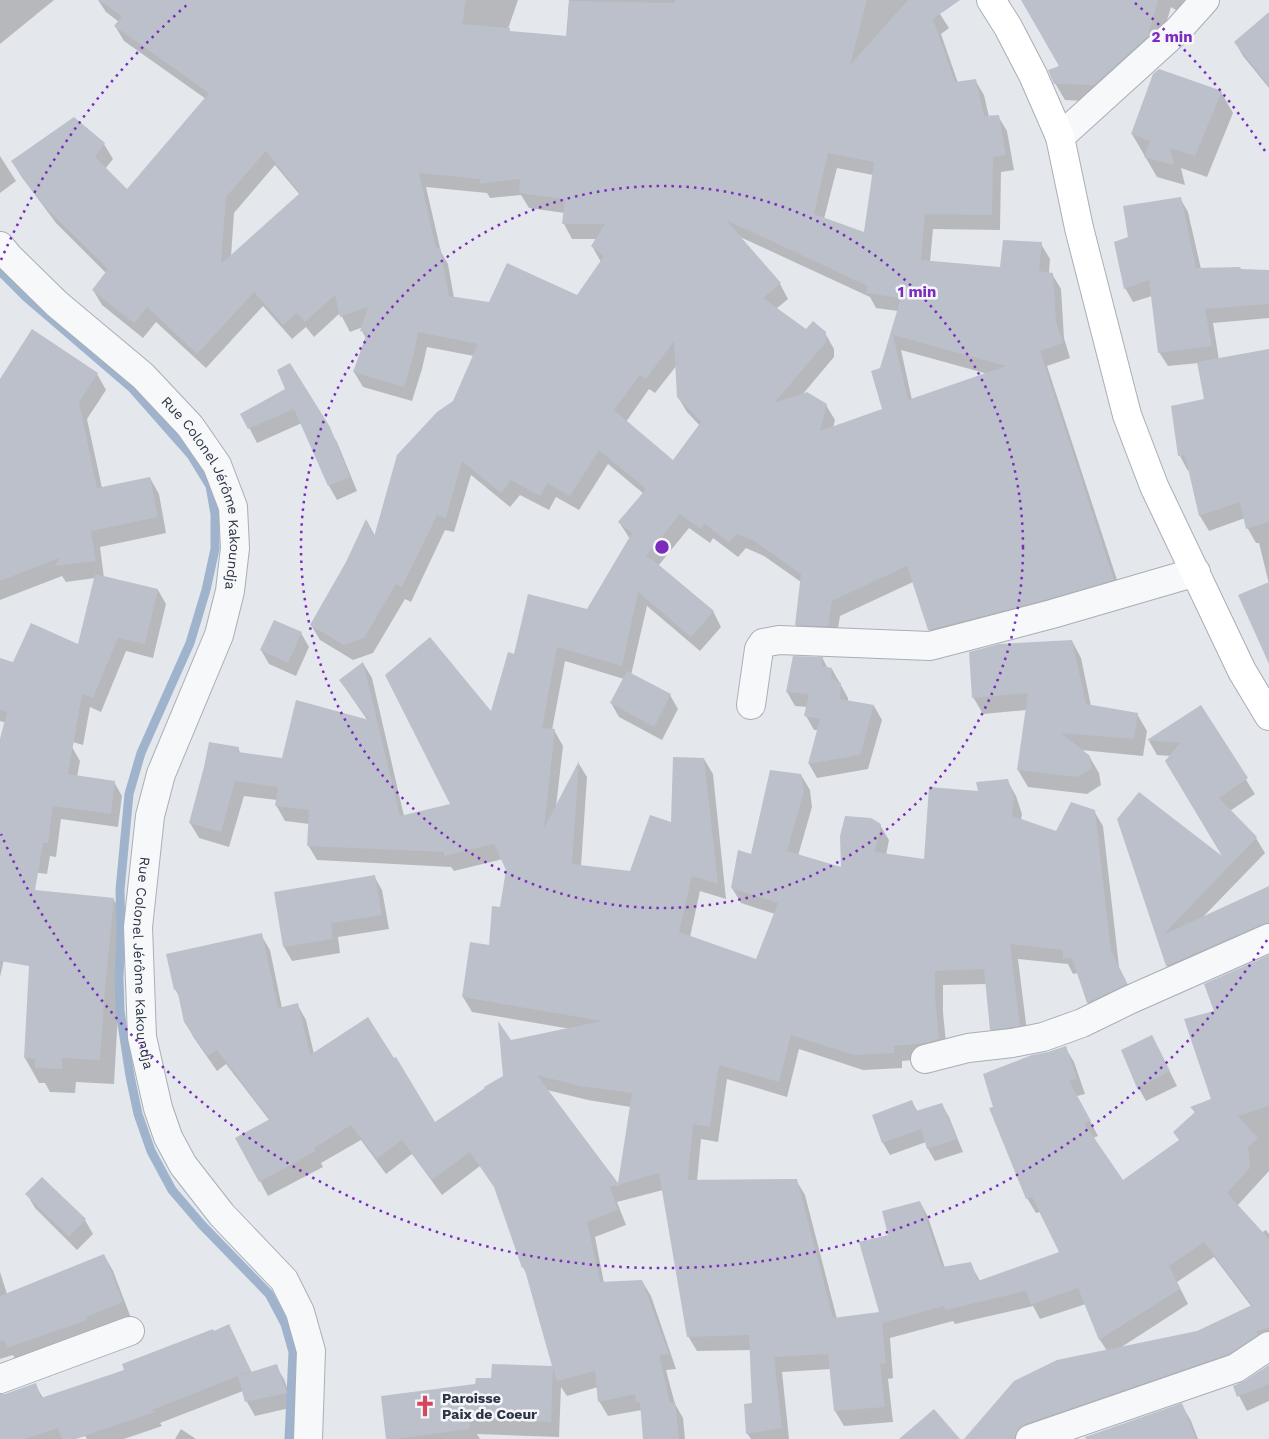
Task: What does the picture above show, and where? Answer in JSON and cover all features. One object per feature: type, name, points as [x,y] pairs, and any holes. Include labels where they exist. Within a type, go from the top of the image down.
[{"type":"street","points":[[991,0],[1008,27],[1060,137],[1079,228],[1127,415],[1154,486],[1242,671],[1269,716]]},
{"type":"street","points":[[1060,137],[1179,29],[1205,0]]},
{"type":"street","name":"Rue Colonel Jérôme Kakoundja","points":[[0,246],[57,304],[143,376],[190,426],[217,465],[233,507],[234,548],[230,591],[219,635],[161,774],[150,816],[138,926],[142,1037],[158,1108],[168,1137],[183,1165],[222,1215],[284,1280],[300,1312],[311,1351],[308,1439]]},
{"type":"street","points":[[751,705],[759,649],[763,643],[769,641],[930,646],[1052,614],[1196,572]]},
{"type":"street","points":[[925,1059],[968,1048],[1012,1043],[1042,1037],[1082,1023],[1269,938]]},
{"type":"street","points":[[0,1378],[130,1331]]},
{"type":"street","points":[[1030,1439],[1236,1368],[1269,1346]]},
{"type":"building","points":[[99,0],[466,0],[462,24],[510,28],[510,31],[567,36],[569,1],[675,3],[675,0],[867,0],[850,65],[908,0],[960,0],[933,19],[955,82],[976,79],[984,116],[999,115],[1006,155],[993,157],[992,215],[925,214],[921,260],[1000,267],[1003,240],[1042,242],[1039,271],[1053,273],[1056,321],[1063,343],[1040,351],[1114,580],[928,630],[907,566],[832,601],[828,626],[795,625],[801,574],[754,541],[737,534],[729,543],[704,523],[701,529],[680,514],[646,556],[714,611],[691,637],[638,592],[622,666],[557,647],[542,728],[555,729],[544,828],[579,761],[572,864],[630,871],[650,815],[671,822],[673,757],[704,758],[718,884],[692,876],[679,932],[756,959],[778,903],[731,888],[738,850],[751,854],[770,770],[801,774],[804,791],[787,851],[841,867],[840,836],[845,816],[871,818],[881,824],[875,852],[924,859],[929,787],[978,791],[976,782],[1008,779],[1014,798],[1012,816],[1056,831],[1071,802],[1095,810],[1111,951],[1127,984],[1087,1003],[1072,958],[1063,959],[1063,950],[1010,944],[1020,1026],[990,1030],[984,969],[935,971],[939,1039],[925,1043],[894,1046],[894,1053],[854,1055],[791,1035],[779,1082],[719,1065],[710,1127],[693,1124],[688,1180],[797,1179],[833,1318],[879,1312],[859,1242],[888,1235],[882,1211],[920,1201],[942,1267],[971,1262],[978,1281],[1059,1252],[1032,1197],[1026,1199],[989,1108],[993,1107],[983,1074],[1032,1055],[1066,1046],[1077,1079],[1069,1081],[1091,1121],[1084,1123],[1123,1180],[1179,1140],[1173,1132],[1195,1112],[1190,1107],[1211,1099],[1184,1019],[1214,1011],[1204,984],[1269,955],[1269,1106],[1238,1116],[1258,1138],[1248,1147],[1250,1168],[1227,1193],[1269,1239],[1269,1328],[1256,1331],[1258,1335],[1229,1354],[1025,1424],[1018,1429],[1015,1439],[964,1439],[1014,1381],[1057,1360],[1197,1331],[1252,1305],[1204,1242],[1169,1266],[1180,1289],[1099,1340],[1078,1288],[1031,1305],[1026,1291],[945,1310],[944,1306],[882,1323],[886,1363],[880,1364],[885,1407],[834,1411],[828,1354],[774,1357],[782,1428],[746,1434],[744,1404],[752,1403],[749,1335],[687,1337],[659,1173],[610,1187],[618,1210],[587,1222],[600,1282],[642,1280],[669,1354],[659,1355],[670,1403],[675,1402],[679,1439],[643,1439],[640,1402],[636,1403],[635,1394],[598,1402],[595,1371],[557,1381],[553,1369],[551,1422],[469,1419],[470,1429],[386,1439],[381,1396],[475,1384],[476,1378],[491,1378],[492,1364],[552,1366],[524,1267],[522,1268],[494,1187],[470,1152],[432,1180],[402,1140],[377,1159],[351,1125],[314,1148],[316,1151],[259,1182],[235,1138],[270,1119],[217,1050],[208,1056],[184,1022],[177,989],[174,990],[166,954],[262,933],[278,1008],[298,1003],[310,1055],[368,1017],[394,1058],[396,1057],[435,1122],[484,1087],[503,1076],[498,1021],[511,1040],[602,1021],[462,997],[470,942],[489,945],[492,906],[500,907],[506,870],[494,844],[444,856],[444,852],[307,846],[309,810],[275,806],[278,787],[235,781],[221,832],[189,823],[209,742],[239,747],[238,752],[282,758],[296,700],[369,720],[339,680],[363,662],[400,816],[450,804],[385,675],[430,637],[491,711],[508,652],[514,654],[528,594],[587,609],[632,533],[618,522],[646,489],[599,450],[570,496],[547,483],[540,496],[511,480],[501,493],[462,461],[446,518],[437,515],[402,587],[396,584],[364,638],[344,645],[310,625],[346,562],[366,519],[374,537],[397,455],[437,412],[453,401],[478,344],[418,332],[404,387],[353,372],[367,333],[360,331],[368,307],[340,317],[335,295],[305,322],[297,313],[283,325],[254,292],[197,354],[147,307],[134,323],[92,290],[108,269],[45,207],[11,161],[74,117],[105,143],[95,157],[127,189],[209,93],[114,26],[122,16]],"holes":[[[266,151],[300,193],[221,264],[226,197]],[[828,153],[874,162],[864,232],[814,214]],[[419,173],[480,179],[480,184],[520,179],[519,193],[565,199],[562,224],[605,224],[591,246],[604,256],[577,295],[507,263],[489,302],[449,296],[440,248],[436,248]],[[726,220],[868,286],[866,293],[901,298],[880,368],[871,371],[882,409],[820,431],[827,404],[807,392],[774,403],[826,342],[826,332],[813,321],[806,329],[763,298],[781,283]],[[893,335],[1006,366],[908,400]],[[674,341],[677,397],[701,422],[673,460],[614,410],[640,375],[646,379]],[[537,1075],[579,1086],[632,1093],[618,1183]]]},
{"type":"building","points":[[1021,0],[1158,0],[1148,36],[1094,85],[1054,84],[1048,70],[1059,66]]},
{"type":"building","points":[[1269,12],[1269,86],[1234,42]]},
{"type":"building","points":[[1159,69],[1222,91],[1195,156],[1170,148],[1174,165],[1144,157],[1150,141],[1131,134],[1153,74]]},
{"type":"building","points":[[1181,197],[1196,268],[1240,267],[1241,269],[1269,270],[1269,304],[1205,309],[1212,346],[1158,353],[1149,280],[1124,289],[1114,242],[1128,237],[1123,206]]},
{"type":"building","points":[[32,329],[98,373],[79,402],[97,488],[150,477],[158,517],[91,531],[96,561],[55,566],[59,558],[0,581],[0,379]]},
{"type":"building","points":[[1269,349],[1269,522],[1246,529],[1240,502],[1199,516],[1185,455],[1178,456],[1171,406],[1204,399],[1197,362]]},
{"type":"building","points":[[290,363],[330,427],[350,477],[328,486],[294,409],[248,429],[240,414],[285,389],[277,370]]},
{"type":"building","points":[[95,574],[158,589],[145,644],[118,638],[93,698],[82,694],[68,774],[115,781],[111,814],[53,806],[48,843],[43,843],[35,890],[114,898],[100,1060],[62,1058],[62,1069],[35,1068],[35,1059],[24,1058],[29,966],[0,961],[0,739],[7,712],[0,710],[0,658],[13,662],[31,623],[78,644]]},
{"type":"building","points":[[1269,582],[1269,664],[1238,595]]},
{"type":"building","points":[[274,620],[302,632],[288,663],[260,650]]},
{"type":"building","points":[[1072,640],[1086,704],[1138,713],[1134,739],[1061,733],[1090,756],[1092,768],[1077,777],[1017,770],[1028,693],[972,698],[969,652],[999,644]]},
{"type":"building","points":[[793,656],[823,657],[822,666],[832,668],[831,678],[841,683],[840,699],[874,705],[860,755],[808,764],[820,719],[804,716],[809,694],[786,692]]},
{"type":"building","points":[[627,671],[671,694],[654,727],[610,703]]},
{"type":"building","points":[[1201,705],[1248,778],[1219,798],[1257,837],[1163,935],[1269,886],[1269,923],[1166,966],[1117,819],[1139,792],[1222,856],[1165,761],[1180,743],[1147,740]]},
{"type":"building","points":[[375,875],[382,915],[331,923],[333,939],[283,947],[274,892]]},
{"type":"building","points":[[1152,1035],[1170,1071],[1137,1088],[1121,1050]]},
{"type":"building","points":[[912,1100],[916,1111],[942,1103],[957,1139],[927,1149],[921,1129],[882,1143],[872,1115]]},
{"type":"building","points":[[42,1177],[86,1219],[69,1237],[25,1194]]},
{"type":"building","points":[[104,1254],[123,1302],[86,1317],[87,1320],[7,1348],[4,1340],[0,1341],[0,1296]]},
{"type":"building","points":[[229,1324],[251,1371],[152,1410],[155,1412],[75,1439],[62,1439],[58,1428],[25,1439],[0,1439],[0,1394],[36,1383],[41,1398],[124,1370],[122,1364]]},
{"type":"building","points":[[277,1364],[287,1393],[245,1402],[238,1376]]},
{"type":"building","points":[[1269,1365],[1269,1384],[1237,1397],[1233,1386]]},
{"type":"building","points":[[1182,1403],[1196,1439],[1086,1439],[1085,1437]]},
{"type":"building","points":[[934,1409],[960,1439],[899,1439]]},
{"type":"waterway","points":[[0,271],[26,297],[132,388],[191,455],[210,486],[215,514],[215,549],[206,590],[190,643],[141,753],[129,794],[120,890],[120,1011],[138,1114],[151,1151],[172,1190],[202,1225],[269,1294],[285,1324],[293,1352],[289,1439]]},
{"type":"place","name":"Paroisse Paix de Coeur","points":[[425,1406]]}]
